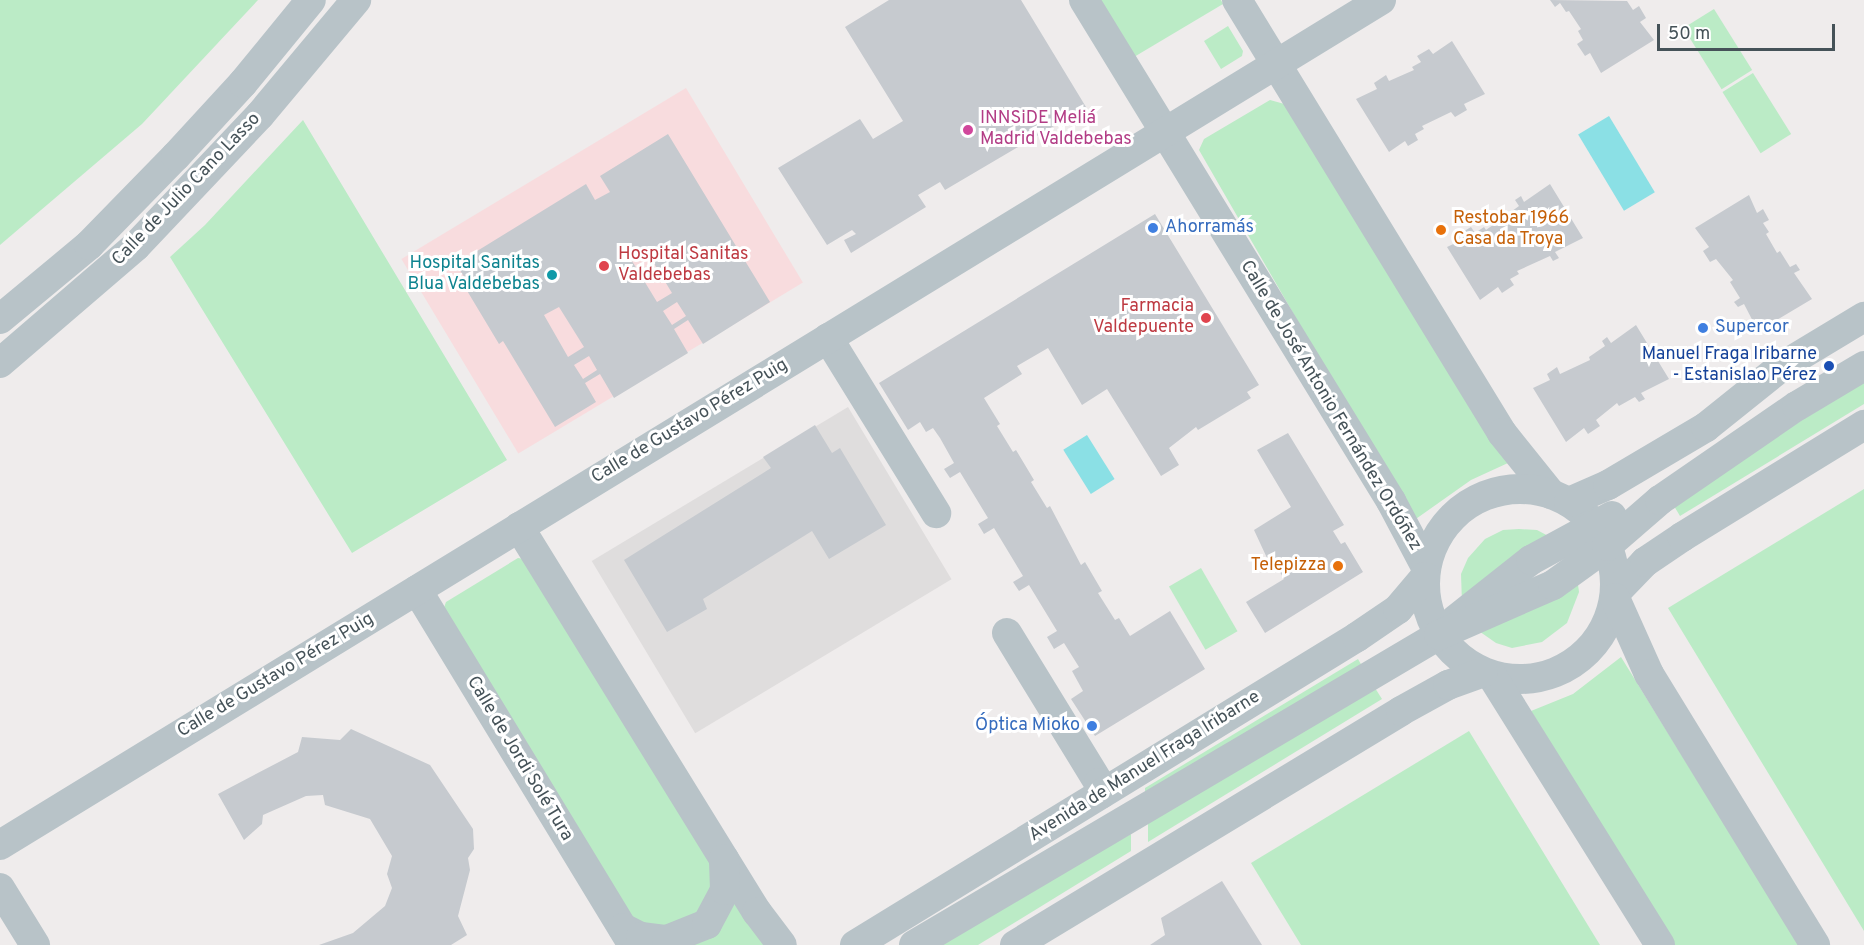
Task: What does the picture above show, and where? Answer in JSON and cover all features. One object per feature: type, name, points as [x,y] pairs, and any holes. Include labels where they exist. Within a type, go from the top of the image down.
[{"type":"street","name":"Calle de Julio Cano Lasso","points":[[0,319],[89,245],[176,156],[243,83],[310,0]]},
{"type":"street","name":"Calle de Julio Cano Lasso","points":[[0,363],[136,246],[260,115],[356,0]]},
{"type":"street","name":"Calle de José Antonio Fernández Ordóñez","points":[[1084,0],[1390,501],[1425,572]]},
{"type":"street","points":[[1237,0],[1502,434],[1560,498],[1600,535],[1615,596],[1649,674],[1815,945]]},
{"type":"street","name":"Calle de Gustavo Pérez Puig","points":[[0,845],[1381,0]]},
{"type":"street","points":[[1864,317],[1780,367],[1706,427],[1608,485],[1560,498],[1504,490],[1472,501],[1440,532],[1425,572],[1427,606],[1439,635],[1458,657],[1488,674],[1527,679],[1570,667],[1601,634],[1615,596],[1645,562],[1864,425]]},
{"type":"street","points":[[828,338],[936,513]]},
{"type":"street","points":[[1600,535],[1660,501],[1797,406],[1864,366]]},
{"type":"street","name":"Calle de Jordi Solé Tura","points":[[519,527],[724,859],[782,945]]},
{"type":"street","name":"Avenida de Manuel Fraga Iribarne","points":[[914,945],[1439,635],[1516,570],[1600,535]]},
{"type":"street","name":"Avenida de Manuel Fraga Iribarne","points":[[855,945],[1357,637],[1398,609],[1425,572]]},
{"type":"street","name":"Calle de Jordi Solé Tura","points":[[417,590],[628,936],[667,940],[707,924],[725,890],[724,859]]},
{"type":"street","points":[[1007,633],[1099,783],[1101,794]]},
{"type":"street","points":[[1015,945],[1401,711],[1449,685],[1488,674]]},
{"type":"street","points":[[1488,674],[1660,945]]},
{"type":"street","points":[[0,888],[35,945]]},
{"type":"shaded area","name":"Hospital Sanitas Blua Valdebebas","points":[[686,88],[803,283],[518,454],[401,259]]},
{"type":"shaded area","points":[[848,407],[952,579],[695,733],[592,561]]},
{"type":"green space","points":[[0,0],[258,0],[142,124],[0,245]]},
{"type":"green space","points":[[1099,0],[1221,0],[1223,4],[1134,57]]},
{"type":"green space","points":[[1714,9],[1752,70],[1722,89],[1683,28]]},
{"type":"green space","points":[[1228,26],[1243,51],[1242,56],[1221,69],[1204,41]]},
{"type":"green space","points":[[1753,73],[1791,134],[1761,153],[1722,92]]},
{"type":"green space","points":[[1270,100],[1288,105],[1508,463],[1471,480],[1413,521],[1199,150],[1204,139]]},
{"type":"green space","points":[[303,120],[507,460],[352,553],[170,257],[205,225]]},
{"type":"green space","points":[[1864,381],[1864,404],[1680,516],[1674,506],[1737,461]]},
{"type":"green space","points":[[1864,489],[1864,931],[1668,608]]},
{"type":"green space","points":[[1503,530],[1537,530],[1552,538],[1462,603],[1461,574],[1468,558],[1485,539]]},
{"type":"green space","points":[[518,558],[531,560],[768,945],[643,945],[442,613],[446,602]]},
{"type":"green space","points":[[1201,568],[1238,631],[1205,650],[1169,586]]},
{"type":"green space","points":[[1577,577],[1579,592],[1567,623],[1542,642],[1512,648],[1496,643],[1476,629]]},
{"type":"green space","points":[[1621,657],[1799,945],[1674,945],[1531,711],[1573,694]]},
{"type":"green space","points":[[1358,659],[1362,666],[1145,795],[1145,788]]},
{"type":"green space","points":[[1375,688],[1382,699],[1148,842],[1148,822]]},
{"type":"green space","points":[[1469,731],[1600,945],[1301,945],[1251,863]]},
{"type":"green space","points":[[1131,834],[1131,851],[978,945],[939,945],[1037,885]]},
{"type":"water","points":[[1609,116],[1655,192],[1624,211],[1578,135]]},
{"type":"water","points":[[1087,435],[1115,479],[1091,494],[1063,450]]},
{"type":"building","name":"INNSiDE Meliá Madrid Valdebebas","points":[[889,0],[1021,0],[1086,107],[945,190],[940,182],[918,195],[926,207],[851,253],[844,240],[856,234],[852,230],[827,245],[778,168],[860,119],[873,139],[903,121],[845,27]]},
{"type":"building","points":[[1550,0],[1627,1],[1633,10],[1639,6],[1646,18],[1640,22],[1654,40],[1601,73],[1590,53],[1585,56],[1577,44],[1583,40],[1578,31],[1581,29],[1569,11],[1566,12],[1560,3],[1555,7]]},
{"type":"building","points":[[1452,41],[1485,94],[1464,104],[1467,110],[1455,117],[1451,112],[1422,126],[1424,129],[1415,134],[1418,140],[1408,146],[1405,141],[1389,152],[1356,99],[1377,89],[1374,83],[1386,75],[1389,81],[1414,70],[1412,67],[1421,62],[1417,56],[1429,49],[1433,54]]},
{"type":"building","name":"Hospital Sanitas Blua Valdebebas","points":[[668,134],[770,302],[703,344],[688,320],[674,329],[688,353],[614,398],[600,374],[585,383],[596,402],[555,427],[503,341],[499,344],[466,289],[470,286],[456,264],[586,184],[595,200],[610,192],[600,176]],"holes":[[[647,252],[672,293],[657,302],[632,261]],[[677,302],[686,316],[672,325],[663,311]],[[559,307],[584,347],[568,357],[544,315]],[[589,356],[597,370],[583,379],[574,365]]]},
{"type":"building","points":[[1550,184],[1583,238],[1555,252],[1559,258],[1553,261],[1550,256],[1517,271],[1519,274],[1510,279],[1514,285],[1502,293],[1498,287],[1480,300],[1447,247],[1464,239],[1461,233],[1471,227],[1475,233],[1484,227],[1486,230],[1519,206],[1515,200],[1521,196],[1524,202]]},
{"type":"building","points":[[1749,195],[1757,213],[1763,209],[1769,220],[1763,223],[1769,232],[1766,234],[1777,253],[1780,251],[1790,267],[1796,264],[1800,270],[1794,273],[1812,299],[1758,331],[1744,304],[1738,307],[1734,302],[1740,298],[1730,282],[1733,280],[1716,259],[1710,262],[1703,251],[1709,247],[1695,228]]},
{"type":"building","points":[[1155,214],[1259,385],[1247,392],[1251,398],[1198,430],[1196,427],[1169,448],[1179,465],[1161,476],[1107,389],[1082,405],[1048,348],[1017,366],[1022,374],[984,398],[1000,424],[997,426],[1013,452],[1016,450],[1034,480],[1031,482],[1047,508],[1050,506],[1081,565],[1085,562],[1102,591],[1098,593],[1115,620],[1119,618],[1130,636],[1170,611],[1205,669],[1095,736],[1071,699],[1083,691],[1072,671],[1079,667],[1064,643],[1054,649],[1047,637],[1057,631],[1029,585],[1019,591],[1013,582],[1023,576],[994,528],[984,534],[978,524],[988,518],[960,472],[950,478],[944,469],[954,463],[940,438],[933,428],[926,432],[920,422],[908,430],[879,383]]},
{"type":"building","points":[[1636,325],[1669,379],[1641,393],[1645,399],[1639,402],[1635,397],[1619,406],[1617,403],[1596,420],[1600,426],[1588,434],[1584,428],[1566,442],[1533,388],[1550,380],[1547,374],[1557,367],[1560,374],[1590,360],[1589,357],[1605,346],[1602,341],[1607,337],[1611,343]]},
{"type":"building","points":[[815,425],[832,453],[840,448],[886,525],[829,559],[812,531],[703,599],[707,609],[667,632],[624,560],[771,468],[763,457]]},
{"type":"building","points":[[1288,433],[1344,525],[1333,531],[1341,544],[1345,542],[1363,572],[1265,633],[1246,602],[1284,579],[1271,557],[1267,558],[1254,530],[1291,507],[1257,450]]},
{"type":"building","points":[[351,729],[430,765],[473,829],[474,849],[468,858],[470,870],[458,916],[467,935],[451,945],[319,945],[353,933],[385,906],[392,888],[387,874],[392,856],[370,819],[325,805],[323,795],[306,796],[263,815],[262,824],[244,840],[218,794],[298,752],[302,737],[340,740]]},
{"type":"building","points":[[1222,881],[1262,945],[1150,945],[1165,935],[1161,918]]},
{"type":"place","name":"INNSiDE Meliá Madrid Valdebebas","points":[[968,130]]},
{"type":"place","name":"Ahorramás","points":[[1153,228]]},
{"type":"place","name":"Restobar 1966 Casa da Troya","points":[[1441,230]]},
{"type":"place","name":"Hospital Sanitas Valdebebas","points":[[604,266]]},
{"type":"place","name":"Hospital Sanitas Blua Valdebebas","points":[[552,275]]},
{"type":"place","name":"Farmacia Valdepuente","points":[[1206,318]]},
{"type":"place","name":"Supercor","points":[[1703,328]]},
{"type":"place","name":"Manuel Fraga Iribarne - Estanislao Pérez","points":[[1829,366]]},
{"type":"place","name":"Telepizza","points":[[1338,566]]},
{"type":"place","name":"Óptica Mioko","points":[[1092,726]]}]
